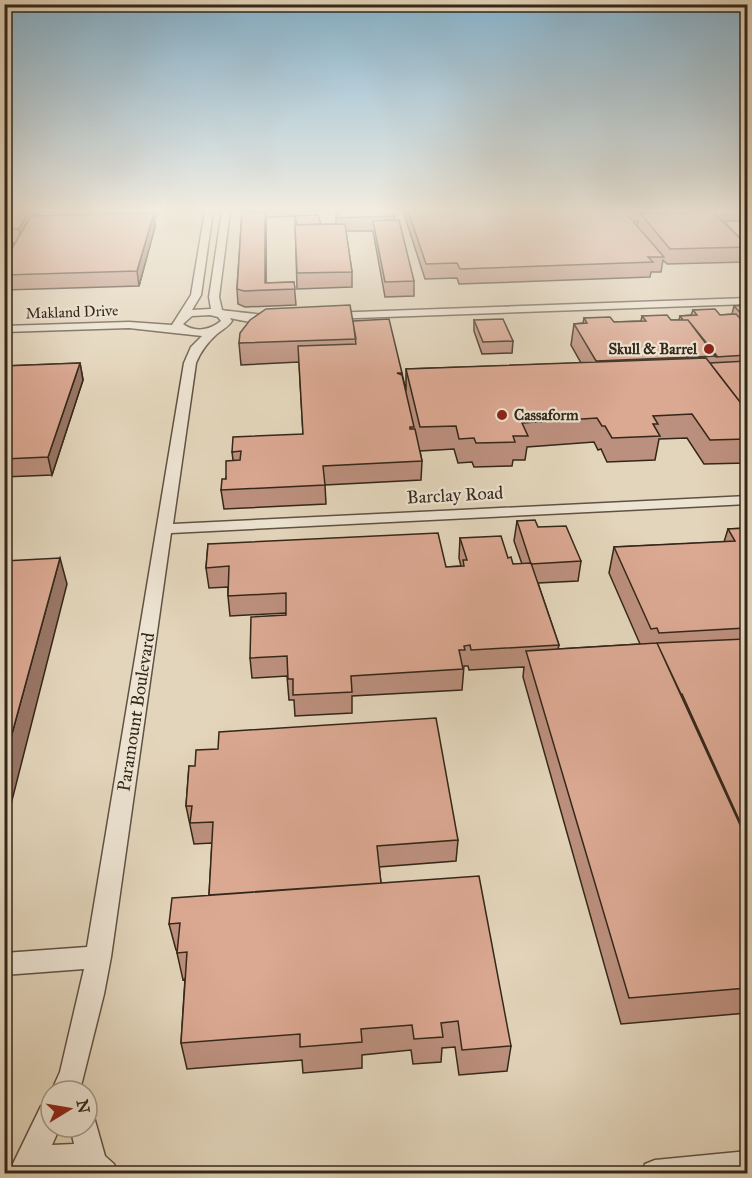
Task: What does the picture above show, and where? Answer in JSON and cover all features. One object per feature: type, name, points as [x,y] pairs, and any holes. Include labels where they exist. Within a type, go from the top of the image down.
[{"type":"street","points":[[182,323],[196,296],[201,266]]},
{"type":"street","points":[[219,266],[217,286],[213,296],[214,306],[227,321],[219,328]]},
{"type":"street","points":[[311,317],[747,302]]},
{"type":"street","points":[[182,323],[205,312],[252,319],[288,318]]},
{"type":"street","points":[[182,323],[200,332],[252,319]]},
{"type":"street","points":[[182,323],[197,347]]},
{"type":"street","name":"Makland Drive","points":[[4,329],[182,323]]},
{"type":"street","name":"Paramount Boulevard","points":[[73,1079],[99,957],[190,363],[197,347],[219,328]]},
{"type":"street","name":"Barclay Road","points":[[164,529],[747,500]]},
{"type":"street","points":[[4,964],[99,957]]},
{"type":"street","points":[[24,1172],[40,1139]]},
{"type":"street","points":[[89,1139],[102,1170]]},
{"type":"street","points":[[24,1172],[43,1161],[61,1157],[78,1158],[102,1170]]},
{"type":"street","points":[[655,1173],[747,1165]]},
{"type":"building","points":[[4,266],[138,266],[137,271],[4,275]]},
{"type":"building","points":[[239,266],[265,266],[265,283],[294,282],[295,289],[244,291],[237,289]]},
{"type":"building","points":[[297,266],[351,266],[352,272],[297,273]]},
{"type":"building","points":[[382,266],[410,266],[414,281],[385,282]]},
{"type":"building","points":[[458,266],[543,266],[460,269]]},
{"type":"building","points":[[350,305],[356,339],[239,343],[240,333],[250,320],[266,309]]},
{"type":"building","points":[[747,305],[747,320],[734,306]]},
{"type":"building","points":[[715,309],[720,315],[736,314],[747,326],[747,355],[716,357],[688,320],[683,320],[680,316],[697,315],[693,310]]},
{"type":"building","points":[[667,315],[671,320],[688,320],[717,356],[596,361],[574,324],[587,323],[584,318],[610,317],[614,322],[646,321],[642,316]]},
{"type":"building","points":[[389,319],[402,373],[397,373],[402,375],[414,427],[410,429],[415,429],[422,461],[323,466],[325,485],[221,490],[222,479],[226,479],[226,461],[240,460],[241,451],[232,452],[233,437],[303,434],[298,346],[356,344],[353,321]]},
{"type":"building","points":[[503,319],[513,341],[483,342],[474,320]]},
{"type":"building","points":[[706,358],[747,411],[747,439],[710,440],[692,414],[653,416],[658,424],[653,424],[660,436],[612,438],[597,418],[522,423],[528,436],[513,436],[515,442],[476,443],[474,438],[459,439],[456,426],[420,427],[406,369]]},
{"type":"building","points":[[747,361],[747,411],[710,363]]},
{"type":"building","points":[[80,363],[48,457],[4,459],[4,366]]},
{"type":"building","points":[[535,520],[538,527],[566,526],[581,561],[531,564],[517,521]]},
{"type":"building","points":[[747,528],[747,623],[743,624],[745,628],[659,633],[657,628],[651,629],[614,547],[735,541],[728,529]]},
{"type":"building","points":[[438,533],[446,567],[464,566],[463,560],[467,560],[460,538],[501,536],[508,558],[511,557],[513,564],[531,563],[559,645],[471,650],[470,645],[464,646],[465,650],[459,650],[463,669],[351,676],[352,692],[293,695],[293,679],[288,679],[287,656],[250,658],[251,617],[286,615],[286,593],[228,596],[229,566],[206,568],[208,544]]},
{"type":"building","points":[[60,558],[4,763],[4,561]]},
{"type":"building","points":[[745,639],[747,644],[747,837],[657,643]]},
{"type":"building","points":[[657,643],[747,840],[747,988],[629,998],[526,651]]},
{"type":"building","points":[[436,718],[458,840],[377,846],[381,883],[209,895],[213,822],[190,823],[192,806],[186,806],[189,766],[195,766],[196,750],[218,749],[219,732]]},
{"type":"building","points":[[479,876],[511,1046],[462,1050],[458,1021],[441,1023],[443,1037],[414,1039],[412,1025],[361,1029],[362,1042],[300,1047],[300,1034],[181,1043],[187,952],[177,953],[180,923],[169,924],[172,898]]},
{"type":"place","name":"Skull & Barrel","points":[[709,349]]},
{"type":"place","name":"Cassaform","points":[[502,415]]}]
